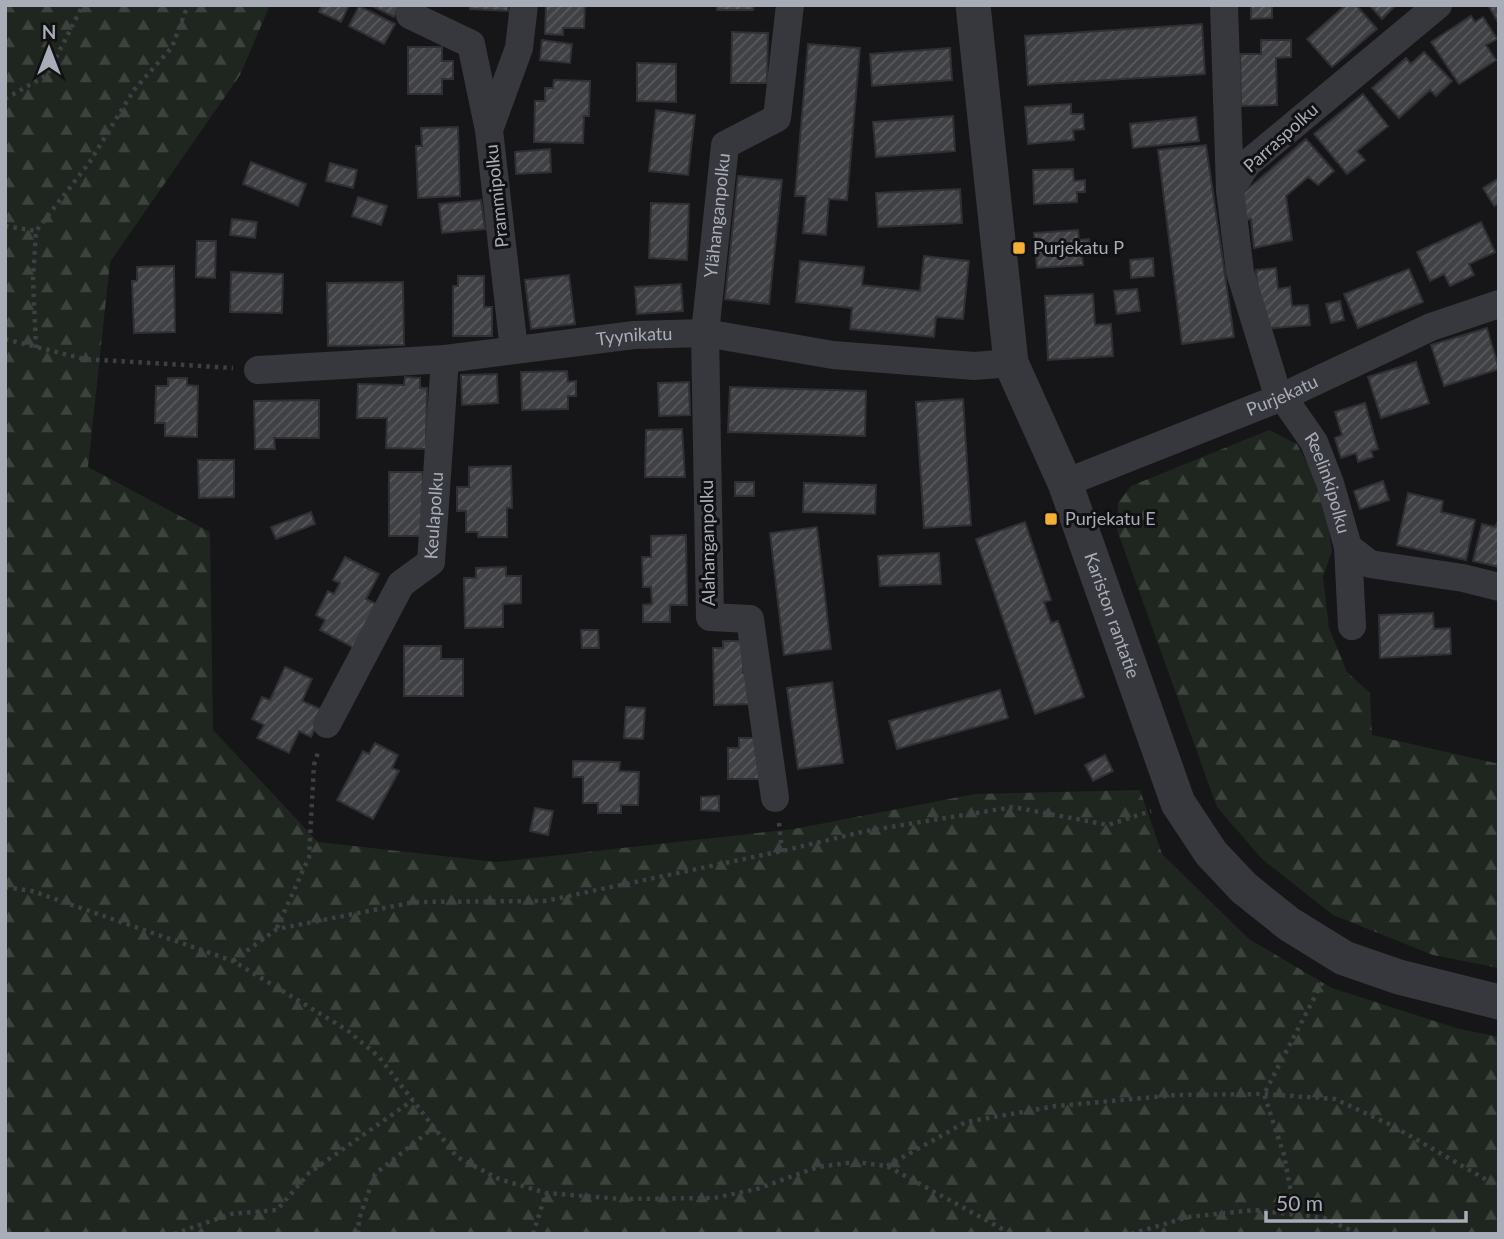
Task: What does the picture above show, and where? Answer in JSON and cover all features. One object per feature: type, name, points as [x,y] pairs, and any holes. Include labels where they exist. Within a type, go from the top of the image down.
[{"type":"street","name":"Prammipolku","points":[[514,350],[489,130],[519,48],[524,5]]},
{"type":"street","name":"Ylähanganpolku","points":[[705,332],[725,145],[777,118],[790,5]]},
{"type":"street","name":"Kariston rantatie","points":[[973,5],[1011,363],[1065,483],[1178,803],[1211,853],[1253,895],[1289,924],[1344,958],[1399,977],[1499,1002]]},
{"type":"street","points":[[1224,5],[1230,190],[1240,272],[1275,386],[1282,397]]},
{"type":"street","name":"Parraspolku","points":[[1230,190],[1247,164],[1438,5]]},
{"type":"street","points":[[410,15],[471,44],[489,130]]},
{"type":"street","name":"Purjekatu","points":[[1065,483],[1282,397],[1431,327],[1499,304]]},
{"type":"street","name":"Tyynikatu","points":[[258,370],[445,359],[634,335],[705,332],[833,355],[974,366],[1011,363]]},
{"type":"street","name":"Alahanganpolku","points":[[705,332],[710,617],[750,619],[775,798]]},
{"type":"street","name":"Keulapolku","points":[[327,724],[401,584],[431,562],[445,359]]},
{"type":"street","name":"Reelinkipolku","points":[[1282,397],[1314,442],[1330,483],[1348,547],[1370,564],[1463,578],[1499,587]]},
{"type":"street","points":[[1348,547],[1352,626]]},
{"type":"path","points":[[5,99],[47,75],[83,5]]},
{"type":"path","points":[[36,348],[33,279],[36,231],[89,163],[134,90],[172,47],[186,10],[185,5]]},
{"type":"path","points":[[5,226],[36,231]]},
{"type":"path","points":[[5,339],[84,359],[258,370]]},
{"type":"path","points":[[276,929],[309,857],[314,765],[327,724]]},
{"type":"path","points":[[233,961],[276,929],[415,902],[545,901],[866,831],[1013,807],[1108,825],[1156,809]]},
{"type":"path","points":[[5,887],[32,891],[233,961],[346,1030],[379,1057],[457,1157],[499,1179],[546,1193],[621,1199],[714,1198],[757,1189],[818,1167],[855,1162],[887,1166],[1016,1234]]},
{"type":"path","points":[[1295,1214],[1284,1154],[1264,1094],[1328,971]]},
{"type":"path","points":[[887,1166],[965,1122],[1056,1106],[1177,1095],[1264,1094],[1335,1099],[1391,1125],[1499,1187]]},
{"type":"path","points":[[174,1234],[231,1214],[277,1210],[309,1173],[413,1100]]},
{"type":"path","points":[[358,1234],[359,1219],[375,1174],[433,1128]]},
{"type":"path","points":[[533,1234],[546,1193]]},
{"type":"path","points":[[1131,1234],[1188,1217],[1255,1210],[1324,1218],[1359,1234]]},
{"type":"green space","points":[[5,5],[270,5],[240,75],[110,262],[88,467],[210,532],[213,730],[318,842],[496,862],[794,829],[975,794],[1140,790],[1162,854],[1249,939],[1332,988],[1456,1028],[1499,1037],[1499,1234],[5,1234]]},
{"type":"green space","points":[[1269,430],[1297,444],[1323,494],[1332,551],[1323,577],[1329,628],[1347,672],[1370,693],[1372,735],[1499,764],[1499,968],[1433,955],[1333,915],[1262,859],[1217,807],[1117,530],[1118,503],[1131,486]]},
{"type":"building","points":[[322,5],[349,5],[341,22],[319,12]]},
{"type":"building","points":[[370,5],[400,5],[394,17]]},
{"type":"building","points":[[470,5],[508,5],[508,11],[470,9]]},
{"type":"building","points":[[546,5],[585,5],[584,28],[563,28],[563,35],[545,34]]},
{"type":"building","points":[[717,5],[754,5],[753,10],[717,10]]},
{"type":"building","points":[[1251,5],[1272,5],[1272,18],[1251,19]]},
{"type":"building","points":[[1346,5],[1356,5],[1377,29],[1332,67],[1307,39]]},
{"type":"building","points":[[1369,5],[1396,5],[1382,19]]},
{"type":"building","points":[[1488,5],[1499,5],[1499,24]]},
{"type":"building","points":[[359,6],[395,24],[384,44],[349,26]]},
{"type":"building","points":[[1471,16],[1475,22],[1483,17],[1497,39],[1486,45],[1496,60],[1459,84],[1431,42]]},
{"type":"building","points":[[1202,24],[1205,74],[1028,85],[1025,36]]},
{"type":"building","points":[[732,32],[768,33],[767,83],[731,83]]},
{"type":"building","points":[[542,40],[572,44],[570,63],[540,60]]},
{"type":"building","points":[[1261,40],[1291,40],[1291,57],[1276,58],[1277,105],[1241,106],[1240,54],[1261,54]]},
{"type":"building","points":[[808,44],[860,48],[847,200],[829,199],[826,235],[803,233],[806,196],[795,196]]},
{"type":"building","points":[[408,47],[442,47],[442,61],[453,61],[453,79],[442,79],[442,94],[408,94]]},
{"type":"building","points":[[950,48],[952,80],[872,86],[870,54]]},
{"type":"building","points":[[1424,52],[1452,81],[1436,96],[1430,90],[1399,118],[1372,88],[1406,58],[1411,64]]},
{"type":"building","points":[[637,63],[676,64],[676,102],[637,101]]},
{"type":"building","points":[[554,80],[590,81],[589,116],[584,116],[583,143],[534,142],[535,101],[545,101],[545,88],[553,88]]},
{"type":"building","points":[[1363,94],[1388,126],[1357,151],[1365,160],[1347,174],[1314,134]]},
{"type":"building","points":[[1071,104],[1071,114],[1083,114],[1084,129],[1073,130],[1074,140],[1028,144],[1025,107]]},
{"type":"building","points":[[656,110],[695,115],[688,175],[649,171]]},
{"type":"building","points":[[953,116],[955,151],[876,157],[873,122]]},
{"type":"building","points":[[1196,117],[1199,141],[1133,148],[1130,124]]},
{"type":"building","points":[[458,127],[460,196],[418,198],[416,146],[422,146],[421,128]]},
{"type":"building","points":[[1306,139],[1334,171],[1318,185],[1308,177],[1286,196],[1292,240],[1254,248],[1251,219],[1246,220],[1242,194]]},
{"type":"building","points":[[1206,145],[1234,337],[1182,344],[1158,150]]},
{"type":"building","points":[[550,149],[551,172],[516,174],[515,152]]},
{"type":"building","points":[[251,162],[306,184],[298,206],[243,184]]},
{"type":"building","points":[[330,163],[357,170],[353,188],[326,181]]},
{"type":"building","points":[[1073,169],[1074,181],[1085,180],[1085,192],[1077,192],[1077,202],[1034,204],[1033,170]]},
{"type":"building","points":[[738,176],[782,180],[769,304],[725,299]]},
{"type":"building","points":[[1499,178],[1499,203],[1494,206],[1483,188]]},
{"type":"building","points":[[960,189],[962,223],[878,227],[876,193]]},
{"type":"building","points":[[358,197],[387,206],[381,225],[352,216]]},
{"type":"building","points":[[481,200],[485,229],[442,233],[439,204]]},
{"type":"building","points":[[651,203],[689,204],[687,260],[649,258]]},
{"type":"building","points":[[232,219],[257,222],[255,238],[230,235]]},
{"type":"building","points":[[1481,222],[1495,252],[1469,264],[1474,275],[1450,286],[1444,274],[1430,281],[1417,252]]},
{"type":"building","points":[[1078,230],[1079,240],[1089,239],[1090,255],[1082,255],[1083,265],[1037,268],[1034,233]]},
{"type":"building","points":[[197,241],[216,241],[215,278],[196,277]]},
{"type":"building","points":[[924,256],[969,261],[963,319],[936,317],[934,337],[850,329],[852,308],[796,302],[800,261],[864,267],[862,285],[920,291]]},
{"type":"building","points":[[1153,258],[1154,276],[1131,278],[1130,260]]},
{"type":"building","points":[[174,266],[175,332],[134,333],[132,281],[137,281],[137,267]]},
{"type":"building","points":[[1276,268],[1278,289],[1290,287],[1292,306],[1308,305],[1310,325],[1261,329],[1256,270]]},
{"type":"building","points":[[1409,269],[1423,302],[1358,328],[1344,294]]},
{"type":"building","points":[[231,272],[283,274],[282,313],[230,312]]},
{"type":"building","points":[[569,275],[575,324],[531,329],[525,280]]},
{"type":"building","points":[[458,276],[484,276],[484,307],[492,307],[492,336],[453,336],[453,286],[458,286]]},
{"type":"building","points":[[403,282],[404,345],[328,346],[327,283]]},
{"type":"building","points":[[681,284],[683,311],[637,314],[635,287]]},
{"type":"building","points":[[1137,289],[1140,311],[1117,314],[1114,291]]},
{"type":"building","points":[[1093,294],[1095,325],[1111,324],[1113,356],[1048,360],[1045,296]]},
{"type":"building","points":[[1340,301],[1344,320],[1331,323],[1326,304]]},
{"type":"building","points":[[1487,328],[1499,369],[1444,386],[1431,345]]},
{"type":"building","points":[[1416,362],[1429,403],[1381,418],[1368,377]]},
{"type":"building","points":[[567,371],[568,382],[576,381],[576,396],[568,396],[568,409],[522,410],[521,372]]},
{"type":"building","points":[[497,374],[498,403],[462,405],[461,375]]},
{"type":"building","points":[[405,377],[420,378],[420,388],[427,388],[426,449],[386,448],[387,418],[357,418],[358,384],[404,385]]},
{"type":"building","points":[[168,378],[187,378],[187,385],[198,386],[197,437],[165,436],[165,423],[155,423],[156,386],[168,386]]},
{"type":"building","points":[[689,382],[690,415],[659,416],[658,383]]},
{"type":"building","points":[[730,387],[866,391],[865,436],[728,432]]},
{"type":"building","points":[[963,399],[971,525],[924,528],[916,402]]},
{"type":"building","points":[[319,400],[319,438],[274,438],[275,449],[255,449],[254,401]]},
{"type":"building","points":[[1365,403],[1378,449],[1371,451],[1373,457],[1358,462],[1356,453],[1341,458],[1335,438],[1342,435],[1335,412]]},
{"type":"building","points":[[682,429],[685,477],[645,477],[646,430]]},
{"type":"building","points":[[198,460],[234,460],[234,497],[199,498]]},
{"type":"building","points":[[511,466],[512,508],[507,508],[507,537],[478,537],[478,532],[466,532],[466,511],[457,511],[457,487],[469,487],[469,467]]},
{"type":"building","points":[[389,472],[423,472],[422,536],[389,536]]},
{"type":"building","points":[[1383,481],[1389,500],[1360,509],[1354,491]]},
{"type":"building","points":[[735,482],[754,482],[754,496],[735,496]]},
{"type":"building","points":[[804,483],[876,485],[875,514],[803,512]]},
{"type":"building","points":[[1408,493],[1443,501],[1441,512],[1475,520],[1466,560],[1397,545]]},
{"type":"building","points":[[311,512],[315,524],[276,539],[271,527]]},
{"type":"building","points":[[1025,522],[1051,600],[1044,602],[1051,623],[1058,621],[1084,697],[1035,714],[976,539]]},
{"type":"building","points":[[1497,523],[1499,567],[1473,561],[1482,524],[1495,527]]},
{"type":"building","points":[[817,527],[831,649],[784,655],[770,533]]},
{"type":"building","points":[[686,535],[687,605],[670,605],[670,622],[643,622],[643,605],[652,604],[651,587],[643,587],[642,557],[651,557],[651,536]]},
{"type":"building","points":[[939,553],[941,584],[880,586],[878,556]]},
{"type":"building","points":[[345,557],[379,574],[366,599],[376,604],[354,648],[320,630],[325,620],[316,615],[328,591],[334,594],[340,583],[333,580]]},
{"type":"building","points":[[506,567],[506,576],[521,576],[521,603],[503,604],[503,627],[465,628],[464,578],[476,578],[476,568]]},
{"type":"building","points":[[1433,613],[1434,629],[1450,628],[1451,654],[1380,658],[1379,615]]},
{"type":"building","points":[[581,630],[598,630],[599,648],[582,648]]},
{"type":"building","points":[[723,641],[743,641],[743,673],[752,673],[753,704],[714,705],[713,648],[723,648]]},
{"type":"building","points":[[404,646],[441,646],[441,659],[463,659],[463,696],[404,696]]},
{"type":"building","points":[[285,667],[312,679],[302,701],[323,710],[311,737],[299,731],[289,753],[257,738],[264,725],[252,719],[262,697],[270,700]]},
{"type":"building","points":[[832,682],[843,763],[798,769],[787,688]]},
{"type":"building","points":[[1000,690],[1008,718],[897,749],[889,721]]},
{"type":"building","points":[[626,707],[645,708],[643,739],[624,738]]},
{"type":"building","points":[[739,738],[760,738],[760,779],[728,779],[728,748],[739,748]]},
{"type":"building","points":[[375,743],[398,755],[392,768],[399,771],[373,819],[337,800],[363,751],[369,754]]},
{"type":"building","points":[[1105,755],[1113,771],[1093,781],[1085,765]]},
{"type":"building","points":[[573,761],[620,762],[619,771],[639,772],[638,805],[621,805],[621,813],[598,813],[598,803],[583,803],[583,777],[573,777]]},
{"type":"building","points":[[719,796],[719,811],[701,810],[701,797]]},
{"type":"building","points":[[535,808],[553,811],[548,835],[530,831]]},
{"type":"place","name":"Purjekatu P","points":[[1019,248]]},
{"type":"place","name":"Purjekatu E","points":[[1051,519]]}]
